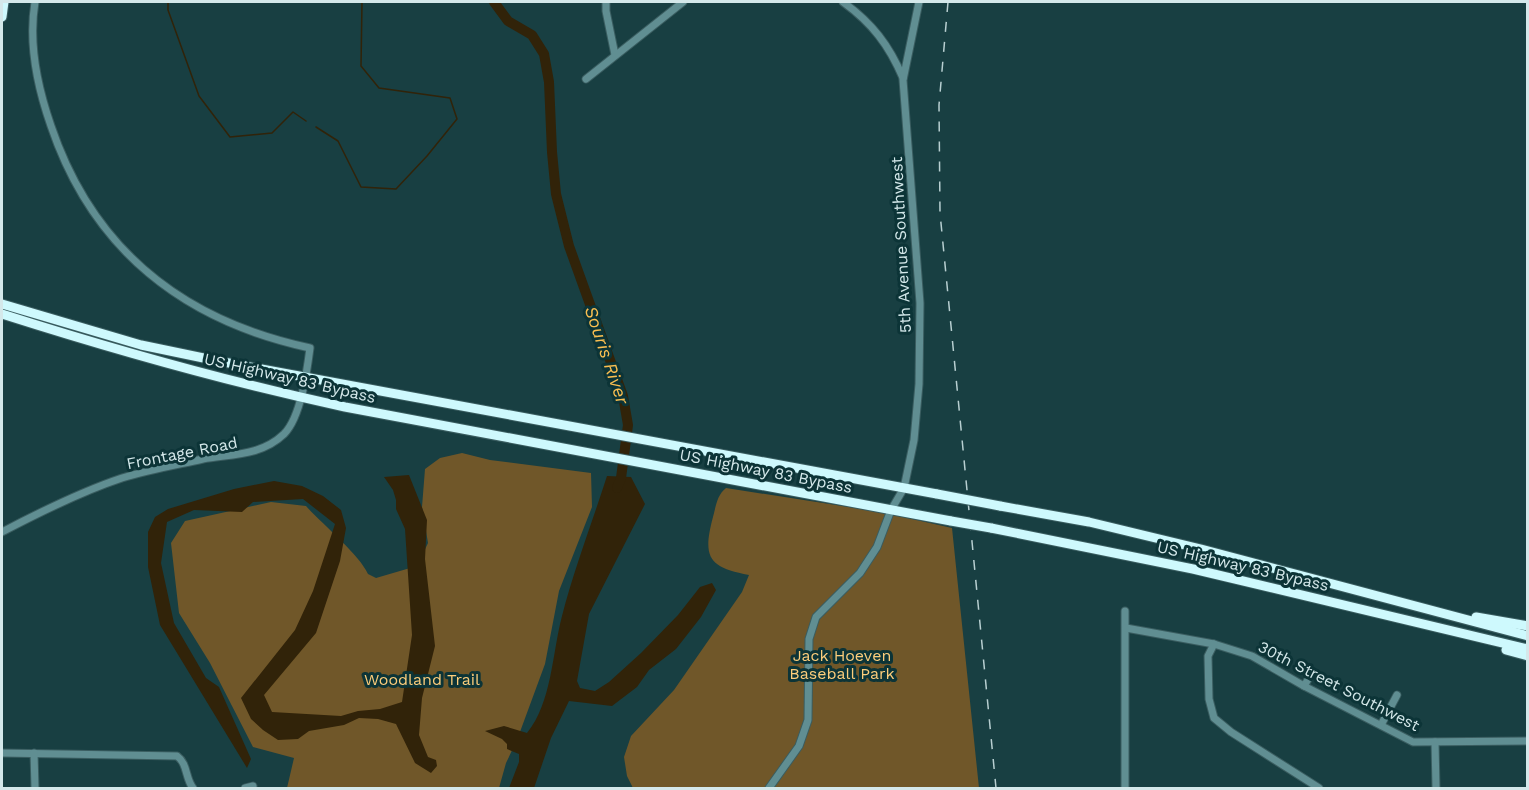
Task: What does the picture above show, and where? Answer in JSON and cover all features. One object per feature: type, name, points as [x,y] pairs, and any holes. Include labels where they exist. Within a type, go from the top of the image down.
[{"type":"highway","points":[[2,17],[4,2]]},
{"type":"highway","name":"US Highway 83 Bypass","points":[[2,304],[149,347],[1089,522],[1201,549],[1527,636]]},
{"type":"highway","name":"US Highway 83 Bypass","points":[[2,314],[137,356],[300,397],[413,421],[991,528],[1193,569],[1527,649]]},
{"type":"highway","points":[[1444,614],[1527,626]]},
{"type":"highway","points":[[1497,643],[1508,651],[1527,657]]},
{"type":"street","name":"Frontage Road","points":[[2,532],[88,490],[124,478],[270,446],[286,432],[294,416],[310,348],[272,339],[203,311],[144,270],[119,246],[99,221],[72,177],[56,143],[41,98],[35,72],[33,40],[35,2]]},
{"type":"street","points":[[606,2],[615,55]]},
{"type":"street","points":[[586,79],[683,2]]},
{"type":"street","points":[[843,2],[871,24],[895,59],[903,80]]},
{"type":"street","name":"5th Avenue Southwest","points":[[904,488],[917,415],[920,303],[903,80],[919,2]]},
{"type":"street","points":[[769,789],[799,746],[808,720],[809,639],[816,617],[847,588],[867,564],[877,547],[891,510],[904,488]]},
{"type":"street","points":[[1125,611],[1125,789]]},
{"type":"street","name":"30th Street Southwest","points":[[1126,628],[1214,644],[1252,656],[1304,686],[1413,742],[1527,741]]},
{"type":"street","points":[[1214,644],[1208,656],[1209,699],[1214,718],[1231,732],[1319,789]]},
{"type":"street","points":[[1304,686],[1312,673]]},
{"type":"street","points":[[1381,725],[1397,695]]},
{"type":"street","points":[[1435,742],[1436,789]]},
{"type":"street","points":[[2,753],[177,756],[183,760],[190,784],[194,789]]},
{"type":"street","points":[[34,753],[34,789]]},
{"type":"street","points":[[245,789],[253,786]]},
{"type":"green space","name":"Woodland Trail","points":[[462,453],[490,460],[591,473],[592,507],[559,591],[545,664],[517,740],[506,763],[499,788],[287,788],[294,758],[253,747],[210,663],[179,613],[171,543],[185,521],[271,502],[306,506],[349,549],[368,574],[376,578],[417,566],[428,543],[422,507],[425,469],[440,458]]},
{"type":"green space","name":"Jack Hoeven Baseball Park","points":[[726,488],[881,512],[952,528],[979,788],[633,788],[627,776],[624,757],[631,736],[674,690],[742,592],[749,575],[717,564],[709,551],[708,542],[716,505]]},
{"type":"shaded area","points":[[409,475],[427,520],[425,559],[435,646],[422,698],[419,735],[428,757],[436,760],[437,766],[431,773],[415,763],[396,724],[378,719],[359,718],[344,725],[309,731],[298,739],[278,740],[251,719],[241,698],[295,630],[313,591],[335,524],[303,499],[253,502],[242,512],[194,510],[167,522],[161,563],[174,623],[206,678],[219,687],[251,759],[247,768],[160,625],[148,567],[148,532],[155,517],[168,509],[234,489],[274,481],[302,486],[323,496],[341,510],[346,528],[340,561],[316,633],[264,695],[272,712],[341,716],[358,711],[380,709],[402,702],[412,635],[405,529],[396,509],[393,490],[384,477]]},
{"type":"shaded area","points":[[607,476],[631,477],[645,504],[589,614],[577,681],[580,688],[595,691],[609,682],[678,615],[700,587],[712,583],[716,590],[701,617],[676,649],[649,670],[637,687],[612,706],[569,701],[551,738],[534,788],[509,788],[519,762],[519,754],[507,749],[507,744],[502,739],[485,731],[504,726],[527,733],[542,707],[567,598]]},
{"type":"waterway","points":[[168,2],[168,10],[199,96],[230,137],[272,133],[293,112],[306,121]]},
{"type":"waterway","points":[[316,127],[338,141],[361,187],[396,189],[457,119],[450,98],[379,88],[361,66],[362,2]]},
{"type":"waterway","name":"Souris River","points":[[494,2],[508,21],[532,35],[544,54],[549,82],[556,194],[569,246],[623,396],[628,425],[621,478],[617,488]]},
{"type":"railway","points":[[948,2],[939,105],[940,213],[996,788]]}]
